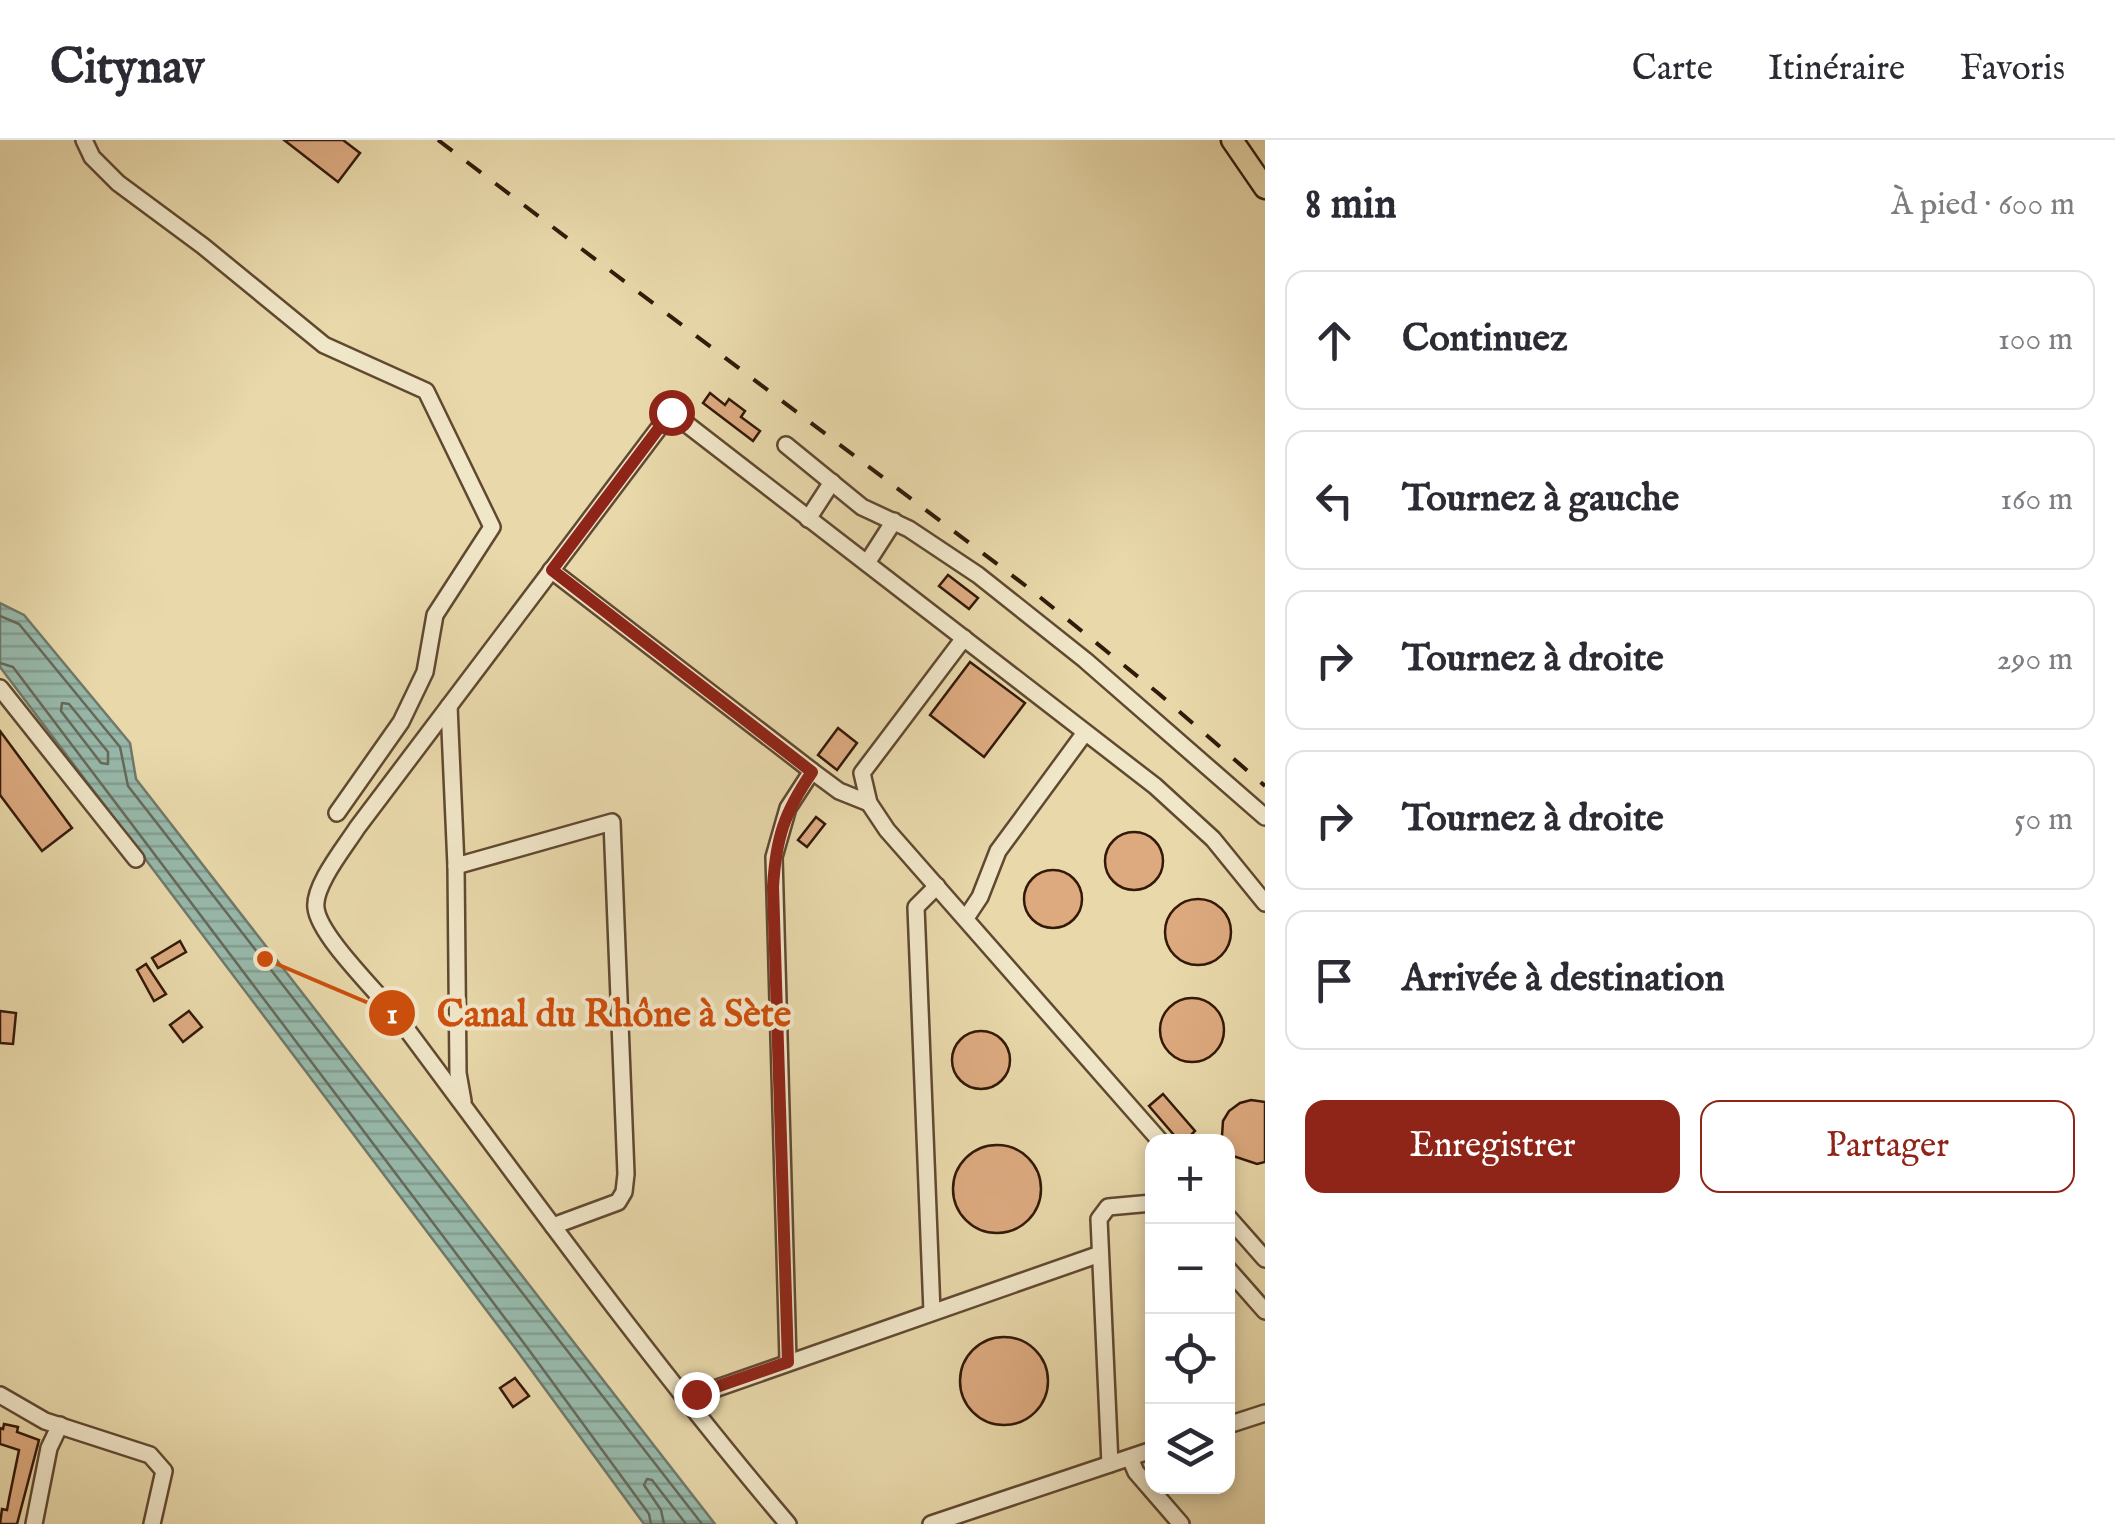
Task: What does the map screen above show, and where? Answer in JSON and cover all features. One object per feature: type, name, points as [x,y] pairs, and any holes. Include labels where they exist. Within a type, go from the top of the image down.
[{"type":"main road","points":[[1232,140],[1265,188]]},
{"type":"street","points":[[84,140],[92,157],[118,182],[324,345],[426,390],[492,527],[435,615],[425,672],[401,722],[337,813]]},
{"type":"street","points":[[788,1524],[686,1399],[394,1012],[320,925],[315,904],[319,889],[357,828],[671,412],[1155,786],[1213,839],[1265,903]]},
{"type":"street","points":[[786,445],[862,506],[894,521],[978,575],[1144,710],[1265,818]]},
{"type":"street","points":[[808,518],[832,482]]},
{"type":"street","points":[[867,563],[894,521]]},
{"type":"street","points":[[552,570],[812,772],[839,791],[869,803]]},
{"type":"street","points":[[964,638],[862,773],[869,803],[888,830],[1154,1134]]},
{"type":"street","points":[[0,688],[4,706],[118,854],[131,853]]},
{"type":"street","points":[[450,706],[458,1073],[463,1105]]},
{"type":"street","points":[[966,918],[980,897],[998,851],[1084,734]]},
{"type":"street","points":[[788,1362],[774,856],[788,808],[812,772]]},
{"type":"street","points":[[456,866],[612,822],[626,1174],[618,1202],[553,1226]]},
{"type":"street","points":[[932,1312],[916,907],[937,886]]},
{"type":"street","points":[[1110,1464],[1099,1219],[1108,1207],[1145,1204]]},
{"type":"street","points":[[1235,1224],[1265,1259]]},
{"type":"street","points":[[686,1399],[1100,1254]]},
{"type":"street","points":[[1235,1276],[1265,1311]]},
{"type":"street","points":[[0,1395],[45,1420],[150,1455],[164,1471],[152,1524]]},
{"type":"street","points":[[1235,1423],[1265,1413]]},
{"type":"street","points":[[34,1524],[49,1448],[60,1425]]},
{"type":"street","points":[[931,1524],[1145,1453]]},
{"type":"street","points":[[1130,1458],[1136,1472],[1181,1524]]},
{"type":"water","points":[[0,603],[24,615],[130,743],[136,779],[715,1524],[644,1524],[0,667]]},
{"type":"building","points":[[284,140],[343,140],[360,153],[338,182]]},
{"type":"building","points":[[710,393],[725,405],[729,399],[745,411],[741,417],[760,431],[753,441],[703,403]]},
{"type":"building","points":[[948,575],[978,598],[969,609],[939,586]]},
{"type":"building","points":[[970,662],[1025,703],[984,757],[930,715]]},
{"type":"building","points":[[838,728],[857,743],[837,770],[818,755]]},
{"type":"building","points":[[0,731],[72,828],[42,851],[0,795]]},
{"type":"building","points":[[816,817],[825,824],[807,847],[798,840]]},
{"type":"building","points":[[1134,832],[1154,841],[1163,861],[1154,881],[1134,890],[1114,881],[1105,861],[1114,841]]},
{"type":"building","points":[[1053,870],[1073,879],[1082,899],[1073,919],[1053,928],[1033,919],[1024,899],[1033,879]]},
{"type":"building","points":[[1198,899],[1221,909],[1231,932],[1221,955],[1198,965],[1175,955],[1165,932],[1175,909]]},
{"type":"building","points":[[180,941],[186,952],[158,968],[152,958]]},
{"type":"building","points":[[146,964],[166,994],[154,1001],[137,970]]},
{"type":"building","points":[[1192,998],[1215,1007],[1224,1030],[1215,1053],[1192,1062],[1169,1053],[1160,1030],[1169,1007]]},
{"type":"building","points":[[0,1011],[16,1013],[13,1044],[0,1043]]},
{"type":"building","points":[[189,1011],[202,1027],[183,1042],[170,1025]]},
{"type":"building","points":[[981,1031],[1001,1040],[1010,1060],[1001,1080],[981,1089],[961,1080],[952,1060],[961,1040]]},
{"type":"building","points":[[1163,1094],[1195,1131],[1173,1134],[1149,1106]]},
{"type":"building","points":[[1265,1102],[1265,1162],[1257,1164],[1235,1157],[1235,1134],[1222,1134],[1223,1121],[1240,1103]]},
{"type":"building","points":[[997,1145],[1022,1152],[1034,1164],[1041,1189],[1034,1214],[1022,1226],[997,1233],[972,1226],[960,1214],[953,1189],[960,1164],[972,1152]]},
{"type":"building","points":[[1004,1337],[1021,1340],[1035,1350],[1045,1364],[1045,1398],[1035,1412],[1021,1422],[1004,1425],[987,1422],[973,1412],[963,1398],[960,1381],[963,1364],[973,1350],[987,1340]]},
{"type":"building","points":[[515,1378],[529,1396],[513,1407],[500,1388]]},
{"type":"building","points":[[4,1424],[18,1427],[17,1432],[39,1440],[17,1524],[0,1524],[2,1509],[7,1510],[19,1450],[0,1444],[0,1428]]},
{"type":"railway","points":[[438,140],[1030,589],[1265,786]]},
{"type":"place","name":"Canal du Rhône à Sète","points":[[265,959]]},
{"type":"route","points":[[671,412],[552,570],[812,772],[788,808],[774,856],[788,1362],[696,1394]]}]
